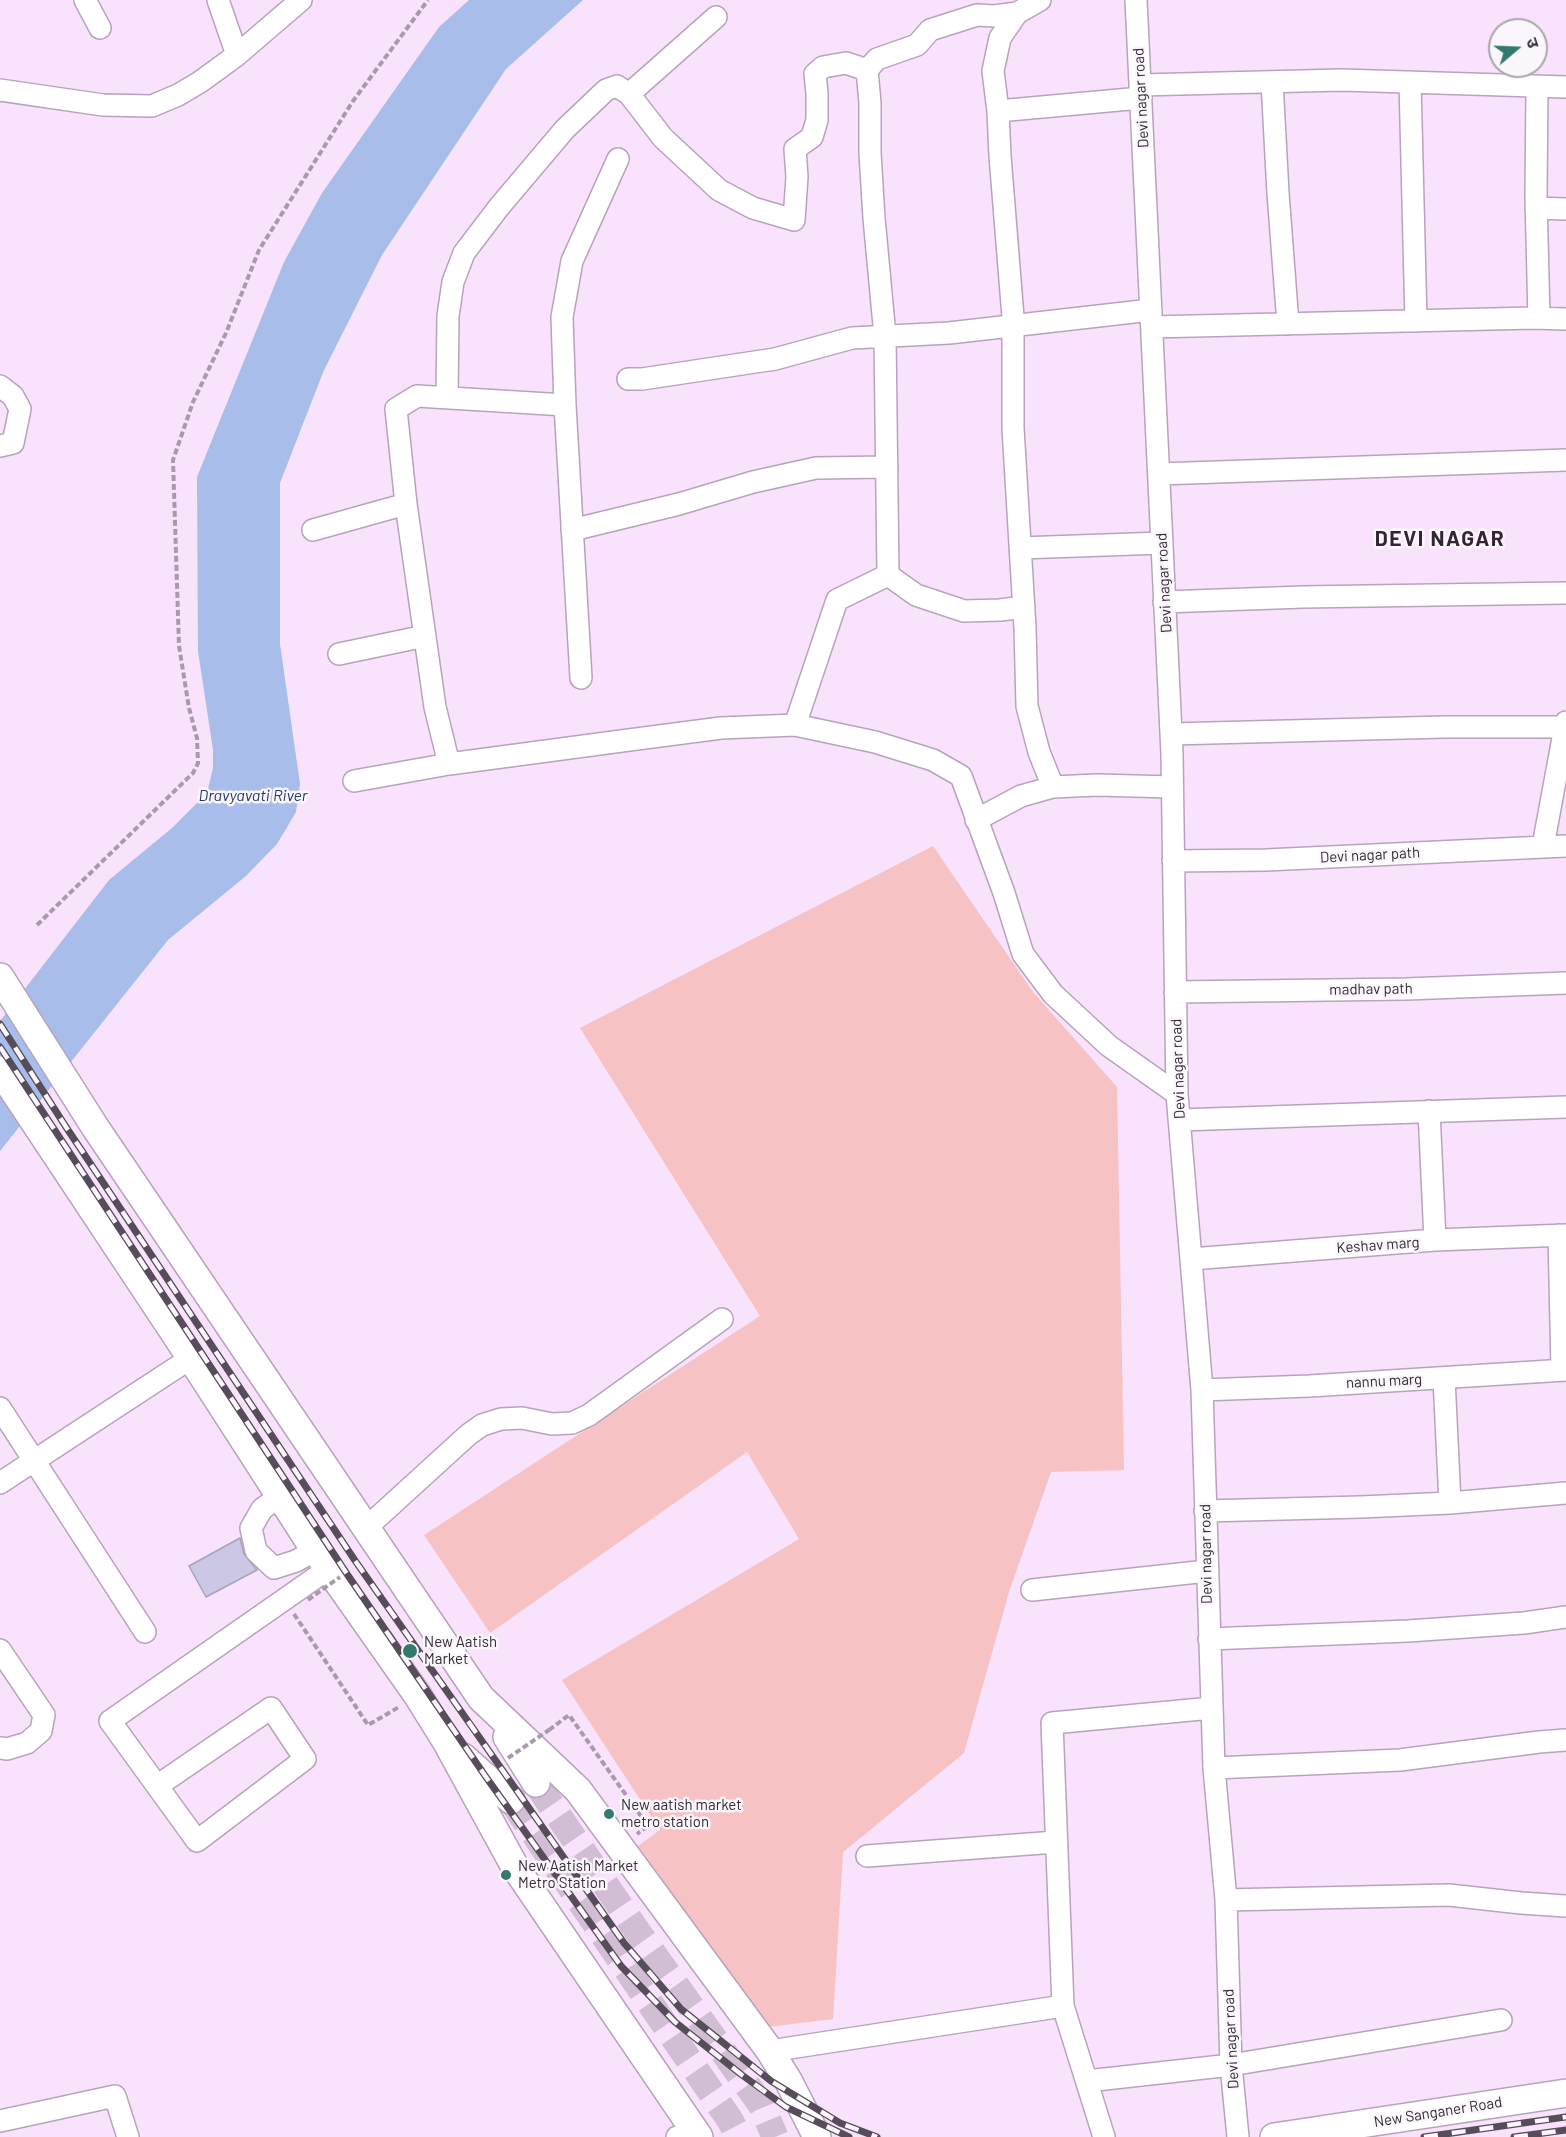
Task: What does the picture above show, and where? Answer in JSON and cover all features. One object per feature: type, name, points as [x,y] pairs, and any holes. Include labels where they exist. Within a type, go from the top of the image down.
[{"type":"main road","points":[[0,977],[94,1126],[482,1698],[536,1783]]},
{"type":"main road","points":[[0,1070],[280,1496],[418,1696],[446,1741],[515,1867],[691,2136]]},
{"type":"main road","points":[[482,1698],[578,1790],[770,2050],[817,2137]]},
{"type":"main road","points":[[446,1741],[511,1800]]},
{"type":"main road","name":"New Sanganer Road","points":[[1274,2137],[1566,2093]]},
{"type":"street","points":[[85,0],[100,28]]},
{"type":"street","points":[[218,0],[237,55]]},
{"type":"street","points":[[0,90],[103,105],[152,106],[200,82],[237,55],[301,0]]},
{"type":"street","points":[[888,575],[885,336],[874,218],[867,70],[876,59],[917,45],[930,30],[978,15],[994,16],[1017,13],[1040,0]]},
{"type":"street","name":"Devi nagar road","points":[[1136,0],[1171,734],[1178,1094],[1202,1390],[1214,1768],[1226,1900],[1231,2065],[1238,2137]]},
{"type":"street","points":[[1017,13],[1000,38],[993,71],[1014,324],[1012,428],[1024,607],[1027,706],[1039,752],[1053,787]]},
{"type":"street","points":[[629,94],[716,17]]},
{"type":"street","points":[[447,397],[448,316],[453,282],[464,253],[564,129],[606,90],[617,87],[629,94],[663,138],[719,190],[753,208],[794,220],[797,177],[795,149],[812,137],[817,120],[815,74],[823,67],[846,63],[867,70]]},
{"type":"street","points":[[998,111],[1140,92],[1272,82],[1342,80],[1566,87]]},
{"type":"street","points":[[1272,82],[1288,324]]},
{"type":"street","points":[[1410,82],[1416,321]]},
{"type":"street","points":[[1537,86],[1536,208],[1539,318]]},
{"type":"street","points":[[581,678],[562,317],[572,261],[618,159]]},
{"type":"street","points":[[1536,208],[1566,209]]},
{"type":"street","points":[[628,379],[642,379],[775,359],[852,338],[949,333],[1014,324],[1151,319],[1288,324],[1566,319]]},
{"type":"street","points":[[0,386],[13,396],[20,409],[13,443],[0,447]]},
{"type":"street","points":[[449,764],[435,707],[424,636],[396,409],[417,396],[565,405]]},
{"type":"street","points":[[1159,474],[1566,460]]},
{"type":"street","points":[[572,530],[679,504],[753,482],[816,468],[887,467]]},
{"type":"street","points":[[313,530],[406,504]]},
{"type":"street","points":[[1020,548],[1162,543]]},
{"type":"street","points":[[888,575],[916,595],[964,611],[1024,607]]},
{"type":"street","points":[[795,725],[837,600],[888,575]]},
{"type":"street","points":[[1164,602],[1303,597],[1566,593]]},
{"type":"street","points":[[339,654],[424,636]]},
{"type":"street","points":[[354,781],[449,764],[721,728],[795,725],[875,742],[933,760],[961,776],[1004,893],[1023,954],[1053,994],[1109,1046],[1178,1094]]},
{"type":"street","points":[[1171,734],[1565,725],[1543,846]]},
{"type":"street","points":[[976,820],[1021,796],[1053,787],[1097,785],[1172,787]]},
{"type":"street","name":"Devi nagar path","points":[[1173,861],[1266,860],[1566,846]]},
{"type":"street","name":"madhav path","points":[[1175,992],[1406,989],[1566,982]]},
{"type":"street","points":[[1180,1120],[1566,1107]]},
{"type":"street","points":[[1429,1111],[1435,1240]]},
{"type":"street","points":[[1562,1235],[1564,1370]]},
{"type":"street","name":"Keshav marg","points":[[1191,1259],[1435,1240],[1562,1235]]},
{"type":"street","points":[[366,1528],[468,1435],[482,1425],[501,1419],[522,1418],[552,1424],[572,1423],[589,1415],[722,1319]]},
{"type":"street","points":[[0,1483],[191,1358]]},
{"type":"street","name":"nannu marg","points":[[1202,1390],[1564,1370]]},
{"type":"street","points":[[1443,1378],[1450,1503]]},
{"type":"street","points":[[0,1408],[145,1632]]},
{"type":"street","points":[[1205,1511],[1450,1503],[1566,1493]]},
{"type":"street","points":[[280,1496],[262,1509],[250,1528],[256,1551],[274,1568],[297,1561],[328,1565]]},
{"type":"street","points":[[157,1786],[271,1708],[305,1759],[197,1841],[157,1786],[110,1721],[328,1565]]},
{"type":"street","points":[[1032,1590],[1207,1571]]},
{"type":"street","points":[[1209,1639],[1408,1631],[1524,1623],[1566,1617]]},
{"type":"street","points":[[0,1650],[44,1715],[41,1731],[27,1743],[7,1749],[0,1748]]},
{"type":"street","points":[[1104,2137],[1063,2006],[1052,1723],[1212,1708]]},
{"type":"street","points":[[1214,1768],[1400,1760],[1566,1740]]},
{"type":"street","points":[[867,1856],[1056,1842]]},
{"type":"street","points":[[1226,1900],[1449,1895],[1566,1906]]},
{"type":"street","points":[[770,2050],[1063,2006]]},
{"type":"street","points":[[1087,2081],[1231,2065],[1502,2020]]},
{"type":"street","points":[[0,2121],[116,2096],[128,2137]]},
{"type":"path","points":[[37,925],[193,773],[198,764],[197,738],[189,708],[179,646],[172,460],[193,402],[226,333],[259,250],[353,101],[428,0]]},
{"type":"path","points":[[328,1565],[308,1600],[293,1612],[368,1725],[418,1696]]},
{"type":"path","points":[[508,1758],[569,1715],[648,1826],[621,1848]]},
{"type":"shaded area","points":[[933,846],[1033,992],[1117,1087],[1124,1470],[1051,1472],[1009,1592],[964,1753],[843,1852],[833,2019],[768,2027],[638,1846],[660,1830],[562,1680],[799,1539],[747,1452],[490,1633],[424,1535],[760,1316],[580,1028]]},
{"type":"water","name":"Dravyavati River","points":[[469,0],[583,0],[506,69],[382,255],[324,370],[280,483],[280,644],[300,784],[296,812],[277,844],[246,876],[168,940],[0,1151],[0,1021],[109,880],[172,828],[207,793],[213,768],[213,750],[198,651],[197,477],[284,262],[322,193],[439,27]]},
{"type":"building","points":[[240,1538],[244,1554],[257,1570],[206,1597],[189,1566]]},
{"type":"tunnel","points":[[536,1783],[637,1931],[762,2106],[775,2137]]},
{"type":"tunnel","points":[[511,1800],[730,2120],[739,2137]]},
{"type":"railway","points":[[0,1024],[356,1562],[624,1943],[681,2009],[771,2081],[840,2123],[877,2137]]},
{"type":"railway","points":[[0,1047],[347,1574],[486,1777],[621,1966],[675,2022],[742,2075],[786,2107],[849,2137]]},
{"type":"railway","points":[[1424,2137],[1566,2117]]},
{"type":"railway","points":[[1514,2137],[1566,2130]]},
{"type":"place","name":"New Aatish Market","points":[[410,1651]]},
{"type":"place","name":"New aatish market metro station","points":[[609,1814]]},
{"type":"place","name":"New Aatish Market Metro Station","points":[[506,1875]]},
{"type":"district","name":"DEVI NAGAR","points":[[1440,539]]}]
